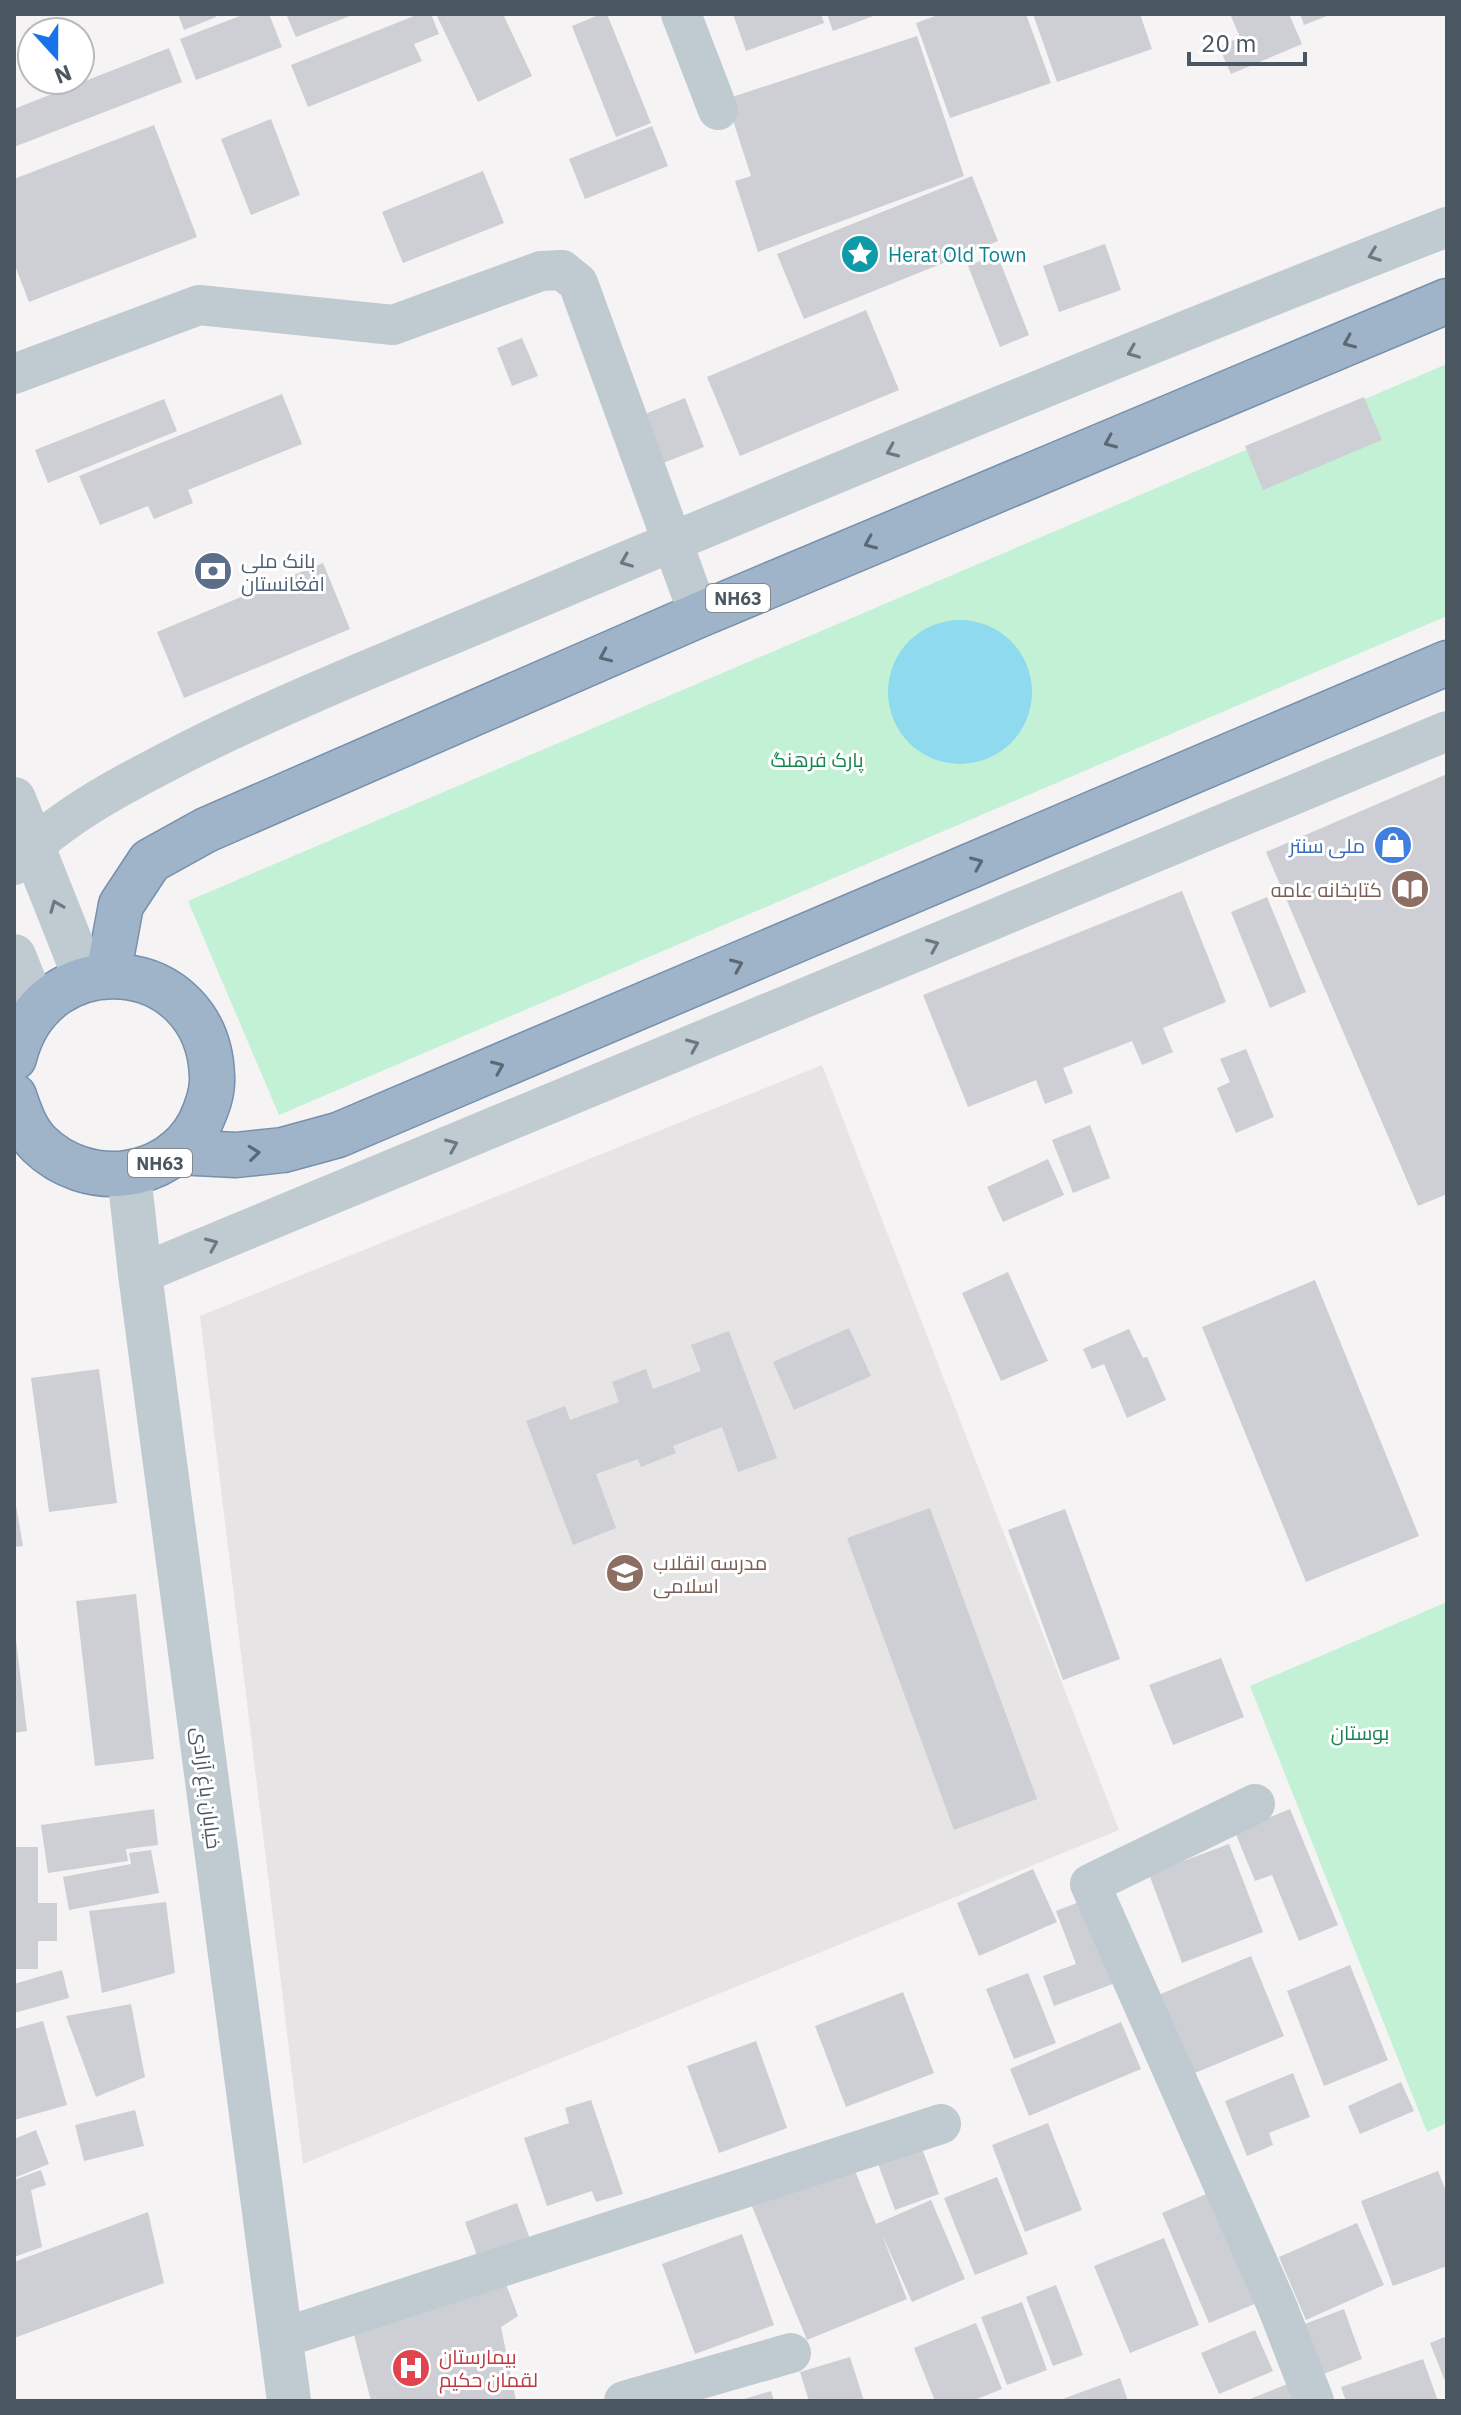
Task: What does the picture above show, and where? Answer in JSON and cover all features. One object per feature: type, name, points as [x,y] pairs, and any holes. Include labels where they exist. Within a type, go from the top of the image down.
[{"type":"highway","name":"NH63","points":[[14,1163],[106,1175],[129,1174],[154,1166],[176,1152],[195,1131],[208,1107],[213,1079],[210,1052],[200,1026],[183,1004],[161,988],[135,978],[96,976],[121,905],[150,861],[206,830],[699,615],[1447,301]]},
{"type":"highway","name":"NH63","points":[[176,1152],[236,1155],[283,1150],[338,1135],[1447,663]]},
{"type":"highway","points":[[20,1038],[65,987],[96,976]]},
{"type":"highway","name":"NH63","points":[[14,1096],[22,1120],[38,1143],[58,1160],[83,1172]]},
{"type":"street","points":[[681,14],[718,110]]},
{"type":"street","points":[[23,855],[126,782],[263,714],[1287,289],[1447,227]]},
{"type":"street","points":[[14,374],[199,305],[393,325],[541,271],[562,270],[578,283],[699,615]]},
{"type":"street","points":[[140,1274],[1447,731]]},
{"type":"street","points":[[14,799],[23,855],[96,976]]},
{"type":"street","points":[[14,956],[20,1038]]},
{"type":"street","name":"خیابان باغ آزادی","points":[[129,1174],[289,2401]]},
{"type":"street","points":[[1255,1804],[1090,1884],[1277,2306],[1314,2401]]},
{"type":"street","points":[[279,2339],[941,2124]]},
{"type":"street","points":[[624,2401],[791,2353]]},
{"type":"shaded area","name":"مدرسه انقلاب اسلامی","points":[[822,1065],[1119,1830],[303,2164],[200,1316]]},
{"type":"green space","name":"پارک فرهنگ","points":[[1447,364],[1447,616],[279,1115],[188,901]]},
{"type":"green space","name":"بوستان","points":[[1447,1602],[1447,2123],[1427,2132],[1250,1686]]},
{"type":"water","points":[[960,620],[987,626],[1011,641],[1026,665],[1032,692],[1026,719],[1011,743],[987,758],[960,764],[933,758],[909,743],[894,719],[888,692],[894,665],[909,641],[933,626]]},
{"type":"building","points":[[178,14],[214,14],[216,17],[184,30]]},
{"type":"building","points":[[245,14],[269,14],[282,47],[196,80],[180,39]]},
{"type":"building","points":[[286,14],[355,14],[296,37]]},
{"type":"building","points":[[419,14],[431,14],[439,34],[414,44],[422,61],[308,107],[291,65]]},
{"type":"building","points":[[436,14],[503,14],[532,76],[478,102]]},
{"type":"building","points":[[607,14],[651,123],[616,137],[572,26]]},
{"type":"building","points":[[733,14],[821,14],[824,23],[746,51]]},
{"type":"building","points":[[827,14],[879,14],[833,31]]},
{"type":"building","points":[[941,14],[1026,14],[1051,83],[950,118],[916,23]]},
{"type":"building","points":[[1033,14],[1140,14],[1152,49],[1057,82]]},
{"type":"building","points":[[1230,14],[1289,14],[1302,44],[1231,74],[1219,47],[1240,37]]},
{"type":"building","points":[[1300,14],[1332,14],[1304,25]]},
{"type":"building","points":[[917,36],[964,176],[758,252],[735,181],[751,176],[726,99]]},
{"type":"building","points":[[169,48],[182,82],[14,147],[14,109],[47,96],[96,96],[96,77]]},
{"type":"building","points":[[271,119],[300,195],[251,215],[221,139]]},
{"type":"building","points":[[154,125],[197,237],[29,302],[14,263],[14,179]]},
{"type":"building","points":[[652,126],[668,166],[585,199],[569,159]]},
{"type":"building","points":[[483,171],[504,223],[403,263],[382,212]]},
{"type":"building","points":[[972,176],[998,241],[804,319],[777,254]]},
{"type":"building","points":[[1105,244],[1121,290],[1059,312],[1043,266]]},
{"type":"building","points":[[997,254],[1029,335],[1000,347],[968,266]]},
{"type":"building","points":[[866,310],[899,390],[740,456],[707,377]]},
{"type":"building","points":[[522,338],[538,376],[512,386],[497,348]]},
{"type":"building","points":[[282,394],[302,444],[188,490],[193,503],[154,519],[148,506],[100,525],[79,476]]},
{"type":"building","points":[[1364,397],[1382,440],[1263,490],[1245,446]]},
{"type":"building","points":[[685,398],[704,447],[658,465],[640,416]]},
{"type":"building","points":[[164,399],[177,431],[48,483],[35,450]]},
{"type":"building","points":[[323,563],[350,629],[184,698],[157,632]]},
{"type":"building","points":[[1447,774],[1447,1194],[1418,1206],[1266,852]]},
{"type":"building","points":[[1182,891],[1226,1002],[1163,1028],[1173,1052],[1142,1065],[1132,1041],[1063,1068],[1073,1093],[1045,1104],[1036,1080],[968,1107],[923,995]]},
{"type":"building","points":[[1267,897],[1306,992],[1270,1008],[1231,912]]},
{"type":"building","points":[[1246,1049],[1274,1117],[1236,1133],[1217,1088],[1230,1082],[1220,1059]]},
{"type":"building","points":[[1090,1125],[1110,1178],[1073,1193],[1052,1140]]},
{"type":"building","points":[[1048,1159],[1064,1195],[1003,1222],[987,1187]]},
{"type":"building","points":[[1008,1272],[1048,1361],[1001,1381],[962,1293]]},
{"type":"building","points":[[1315,1280],[1419,1536],[1306,1582],[1202,1327]]},
{"type":"building","points":[[849,1328],[871,1376],[794,1410],[773,1362]]},
{"type":"building","points":[[1129,1329],[1143,1358],[1147,1357],[1166,1400],[1127,1418],[1104,1364],[1092,1369],[1083,1349]]},
{"type":"building","points":[[729,1331],[777,1458],[738,1472],[722,1427],[673,1446],[676,1453],[641,1467],[638,1459],[596,1474],[616,1528],[573,1545],[526,1421],[565,1406],[570,1420],[619,1402],[612,1382],[646,1369],[653,1389],[701,1371],[691,1345]]},
{"type":"building","points":[[99,1369],[117,1503],[49,1512],[31,1378]]},
{"type":"building","points":[[14,1494],[23,1546],[14,1547]]},
{"type":"building","points":[[930,1508],[1037,1799],[954,1830],[847,1538]]},
{"type":"building","points":[[1065,1509],[1120,1659],[1063,1680],[1008,1530]]},
{"type":"building","points":[[136,1594],[154,1759],[95,1766],[76,1601]]},
{"type":"building","points":[[14,1641],[27,1731],[14,1733]]},
{"type":"building","points":[[1221,1658],[1244,1717],[1173,1745],[1149,1685]]},
{"type":"building","points":[[154,1809],[158,1845],[126,1849],[128,1861],[48,1873],[41,1825]]},
{"type":"building","points":[[1290,1809],[1338,1925],[1299,1941],[1272,1875],[1255,1881],[1235,1832]]},
{"type":"building","points":[[1229,1844],[1263,1932],[1182,1963],[1149,1874]]},
{"type":"building","points":[[14,1847],[38,1847],[38,1903],[57,1903],[57,1941],[38,1941],[38,1969],[14,1969]]},
{"type":"building","points":[[151,1850],[159,1893],[69,1910],[63,1877],[131,1864],[129,1853]]},
{"type":"building","points":[[1033,1869],[1057,1922],[979,1956],[957,1903]]},
{"type":"building","points":[[1087,1899],[1118,1982],[1054,2006],[1043,1976],[1076,1964],[1056,1911]]},
{"type":"building","points":[[166,1902],[175,1973],[102,1993],[89,1911]]},
{"type":"building","points":[[1251,1956],[1284,2036],[1190,2075],[1156,1996]]},
{"type":"building","points":[[1350,1965],[1388,2060],[1324,2086],[1287,1991]]},
{"type":"building","points":[[62,1970],[69,1998],[14,2013],[14,1984]]},
{"type":"building","points":[[1028,1973],[1056,2043],[1014,2059],[986,1989]]},
{"type":"building","points":[[903,1992],[934,2073],[846,2107],[815,2026]]},
{"type":"building","points":[[131,2004],[145,2077],[96,2097],[66,2016]]},
{"type":"building","points":[[43,2021],[67,2105],[14,2120],[14,2029]]},
{"type":"building","points":[[1121,2022],[1141,2069],[1029,2116],[1010,2069]]},
{"type":"building","points":[[756,2041],[787,2128],[719,2153],[687,2066]]},
{"type":"building","points":[[1293,2073],[1310,2117],[1269,2133],[1273,2145],[1247,2156],[1225,2101]]},
{"type":"building","points":[[1401,2082],[1414,2111],[1360,2134],[1348,2106]]},
{"type":"building","points":[[591,2100],[623,2194],[596,2202],[592,2191],[547,2206],[524,2138],[569,2123],[565,2108]]},
{"type":"building","points":[[135,2110],[144,2146],[84,2161],[75,2125]]},
{"type":"building","points":[[1048,2123],[1082,2210],[1025,2232],[992,2145]]},
{"type":"building","points":[[36,2130],[49,2164],[14,2178],[14,2139]]},
{"type":"building","points":[[918,2138],[939,2194],[895,2210],[874,2153]]},
{"type":"building","points":[[852,2163],[876,2224],[931,2200],[965,2279],[912,2302],[881,2232],[907,2299],[807,2340],[751,2204]]},
{"type":"building","points":[[41,2170],[46,2185],[31,2190],[42,2247],[14,2257],[14,2180]]},
{"type":"building","points":[[1438,2171],[1447,2194],[1447,2266],[1393,2286],[1361,2201]]},
{"type":"building","points":[[997,2177],[1028,2254],[975,2275],[944,2198]]},
{"type":"building","points":[[1218,2189],[1264,2300],[1209,2323],[1162,2213]]},
{"type":"building","points":[[517,2203],[531,2242],[479,2261],[465,2222]]},
{"type":"building","points":[[148,2212],[164,2283],[14,2338],[14,2262]]},
{"type":"building","points":[[1357,2223],[1384,2285],[1306,2320],[1279,2257]]},
{"type":"building","points":[[742,2234],[774,2325],[695,2354],[662,2264]]},
{"type":"building","points":[[1164,2238],[1199,2325],[1130,2353],[1094,2266]]},
{"type":"building","points":[[503,2276],[518,2316],[501,2327],[516,2401],[371,2401],[354,2335]]},
{"type":"building","points":[[1056,2285],[1083,2355],[1053,2366],[1026,2297]]},
{"type":"building","points":[[1022,2302],[1047,2370],[1007,2385],[981,2317]]},
{"type":"building","points":[[1344,2309],[1362,2359],[1316,2377],[1297,2327]]},
{"type":"building","points":[[976,2323],[1002,2389],[972,2401],[935,2401],[914,2348]]},
{"type":"building","points":[[1255,2330],[1273,2371],[1219,2394],[1201,2353]]},
{"type":"building","points":[[1447,2336],[1447,2386],[1430,2343]]},
{"type":"building","points":[[850,2357],[864,2401],[809,2401],[800,2372]]},
{"type":"building","points":[[1423,2359],[1438,2401],[1346,2401],[1341,2387]]},
{"type":"building","points":[[1120,2378],[1128,2401],[1057,2401]]},
{"type":"building","points":[[1295,2381],[1301,2401],[1245,2401]]},
{"type":"building","points":[[771,2391],[774,2401],[741,2401],[741,2400]]},
{"type":"place","name":"Herat Old Town","points":[[860,254]]},
{"type":"place","name":"بانک ملی افغانستان","points":[[213,571]]},
{"type":"place","name":"ملی سنتر","points":[[1393,845]]},
{"type":"place","name":"کتابخانه عامه","points":[[1410,889]]},
{"type":"place","name":"مدرسه انقلاب اسلامی","points":[[625,1573]]},
{"type":"place","name":"بیمارستان لقمان حکیم","points":[[411,2368]]}]
